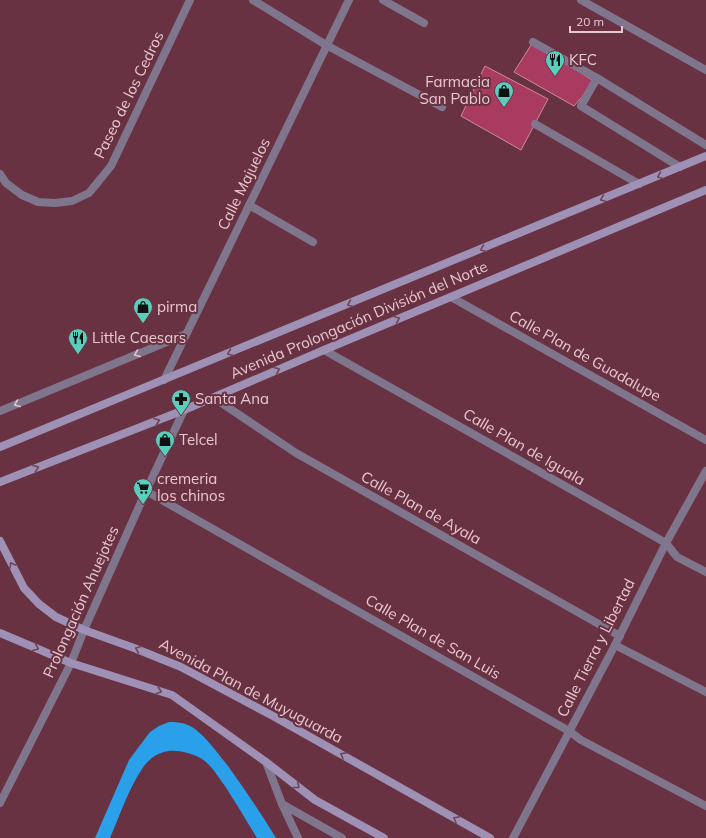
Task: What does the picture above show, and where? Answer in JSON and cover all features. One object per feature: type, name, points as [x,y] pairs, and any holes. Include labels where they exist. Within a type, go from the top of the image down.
[{"type":"main road","name":"Avenida Prolongación División del Norte","points":[[0,447],[706,156]]},
{"type":"main road","name":"Avenida Prolongación División del Norte","points":[[0,482],[214,398],[324,350],[706,190]]},
{"type":"main road","name":"Avenida Plan de Muyuguarda","points":[[0,541],[24,588],[39,604],[56,617],[84,630],[181,667],[273,716],[490,838]]},
{"type":"main road","points":[[0,633],[71,664],[172,695],[266,762],[315,800],[384,838]]},
{"type":"street","name":"Paseo de los Cedros","points":[[0,174],[6,183],[22,195],[38,202],[66,202],[89,193],[111,166],[190,0]]},
{"type":"street","points":[[253,0],[326,45],[442,106]]},
{"type":"street","name":"Calle Majuelos","points":[[164,380],[349,0]]},
{"type":"street","points":[[383,0],[424,23]]},
{"type":"street","points":[[580,0],[706,70]]},
{"type":"street","points":[[533,42],[597,78],[706,145]]},
{"type":"street","points":[[597,78],[581,106],[680,168]]},
{"type":"street","points":[[535,124],[639,184]]},
{"type":"street","points":[[249,205],[313,242]]},
{"type":"street","name":"Calle Plan de Guadalupe","points":[[451,297],[706,440]]},
{"type":"street","points":[[0,411],[186,334]]},
{"type":"street","name":"Calle Plan de Iguala","points":[[324,350],[666,543],[677,557],[706,572]]},
{"type":"street","name":"Calle Plan de Ayala","points":[[214,398],[296,453],[620,636]]},
{"type":"street","name":"Prolongación Ahuejotes","points":[[0,803],[71,664],[84,630],[146,490],[184,410]]},
{"type":"street","name":"Calle Tierra y Libertad","points":[[513,838],[620,636],[666,543],[706,471]]},
{"type":"street","name":"Calle Plan de San Luis","points":[[146,490],[569,731],[581,740],[706,806]]},
{"type":"street","points":[[615,645],[706,692]]},
{"type":"street","points":[[266,762],[282,804],[298,838]]},
{"type":"street","points":[[282,804],[342,838]]},
{"type":"water","points":[[169,722],[189,725],[209,742],[228,766],[276,838],[257,838],[225,786],[214,770],[206,762],[193,755],[174,751],[158,754],[146,763],[129,792],[110,838],[95,838],[129,760],[150,732]]},
{"type":"building","name":"KFC","points":[[533,42],[595,82],[574,106],[514,72]]},
{"type":"building","name":"Farmacia San Pablo","points":[[485,66],[548,99],[521,150],[461,116]]},
{"type":"place","name":"KFC","points":[[555,77]]},
{"type":"place","name":"Farmacia San Pablo","points":[[504,108]]},
{"type":"place","name":"pirma","points":[[143,324]]},
{"type":"place","name":"Little Caesars","points":[[78,355]]},
{"type":"place","name":"Santa Ana","points":[[181,416]]},
{"type":"place","name":"Telcel","points":[[165,457]]},
{"type":"place","name":"cremeria los chinos","points":[[143,505]]}]
